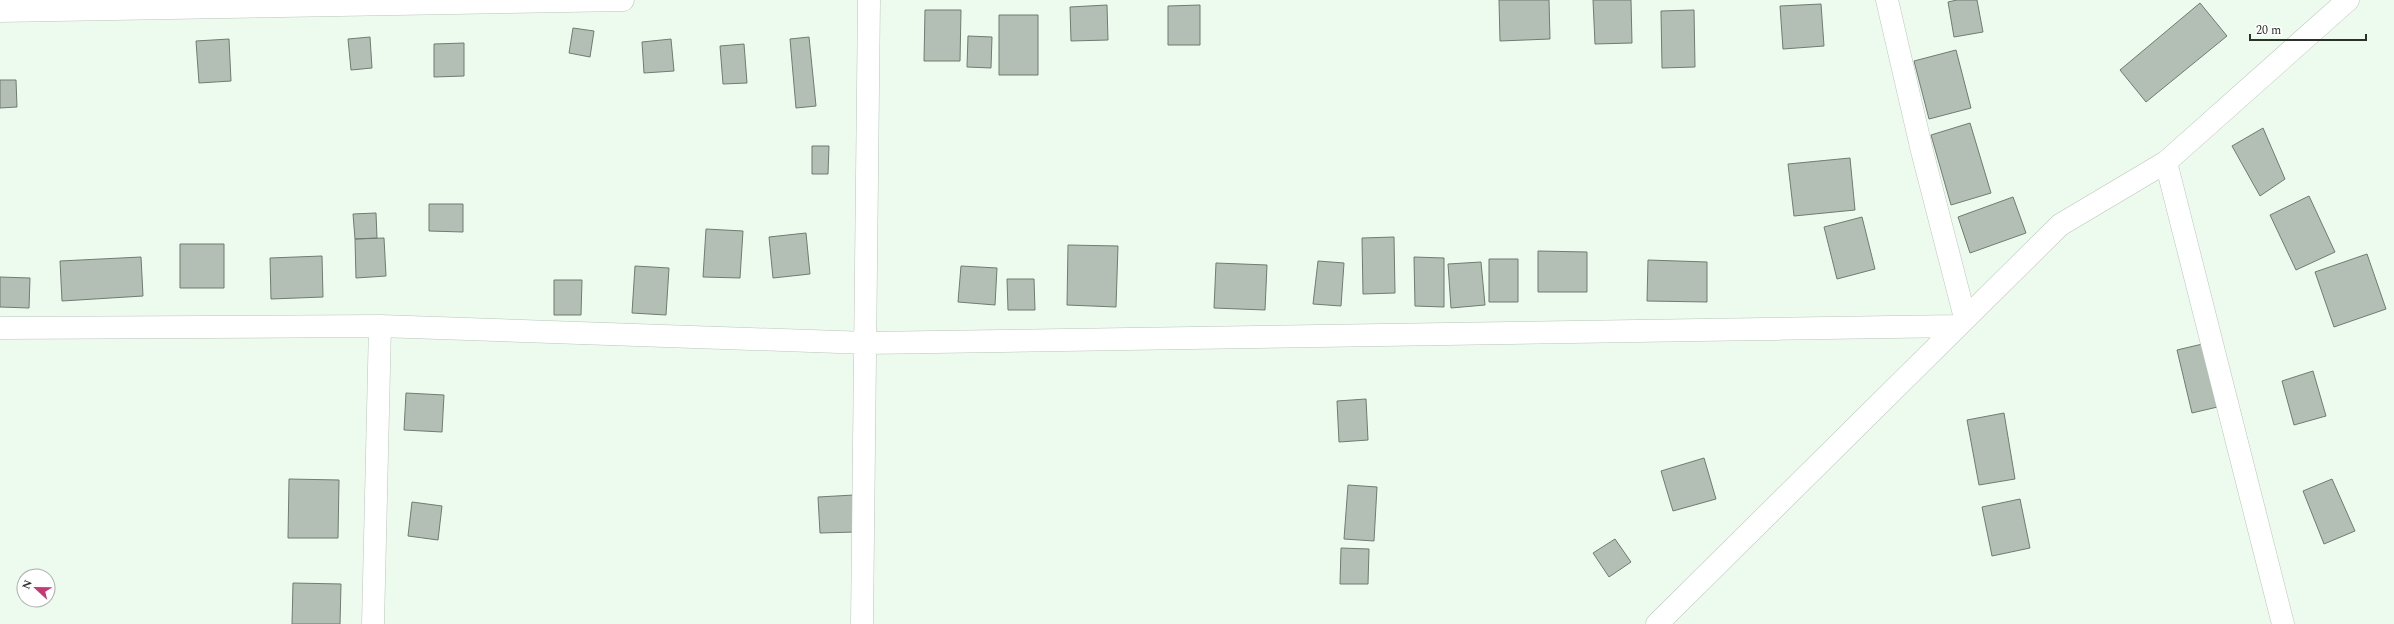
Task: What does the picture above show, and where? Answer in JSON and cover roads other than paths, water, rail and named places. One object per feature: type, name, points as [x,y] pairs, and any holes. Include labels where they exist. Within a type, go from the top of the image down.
[{"type":"street","points":[[0,11],[623,0]]},
{"type":"street","points":[[862,624],[869,0]]},
{"type":"street","points":[[1887,0],[1961,322]]},
{"type":"street","points":[[1656,624],[2060,225],[2166,162],[2348,0]]},
{"type":"street","points":[[2166,162],[2283,624]]},
{"type":"street","points":[[0,328],[380,326],[866,343],[1961,322]]},
{"type":"street","points":[[373,624],[380,326]]}]
